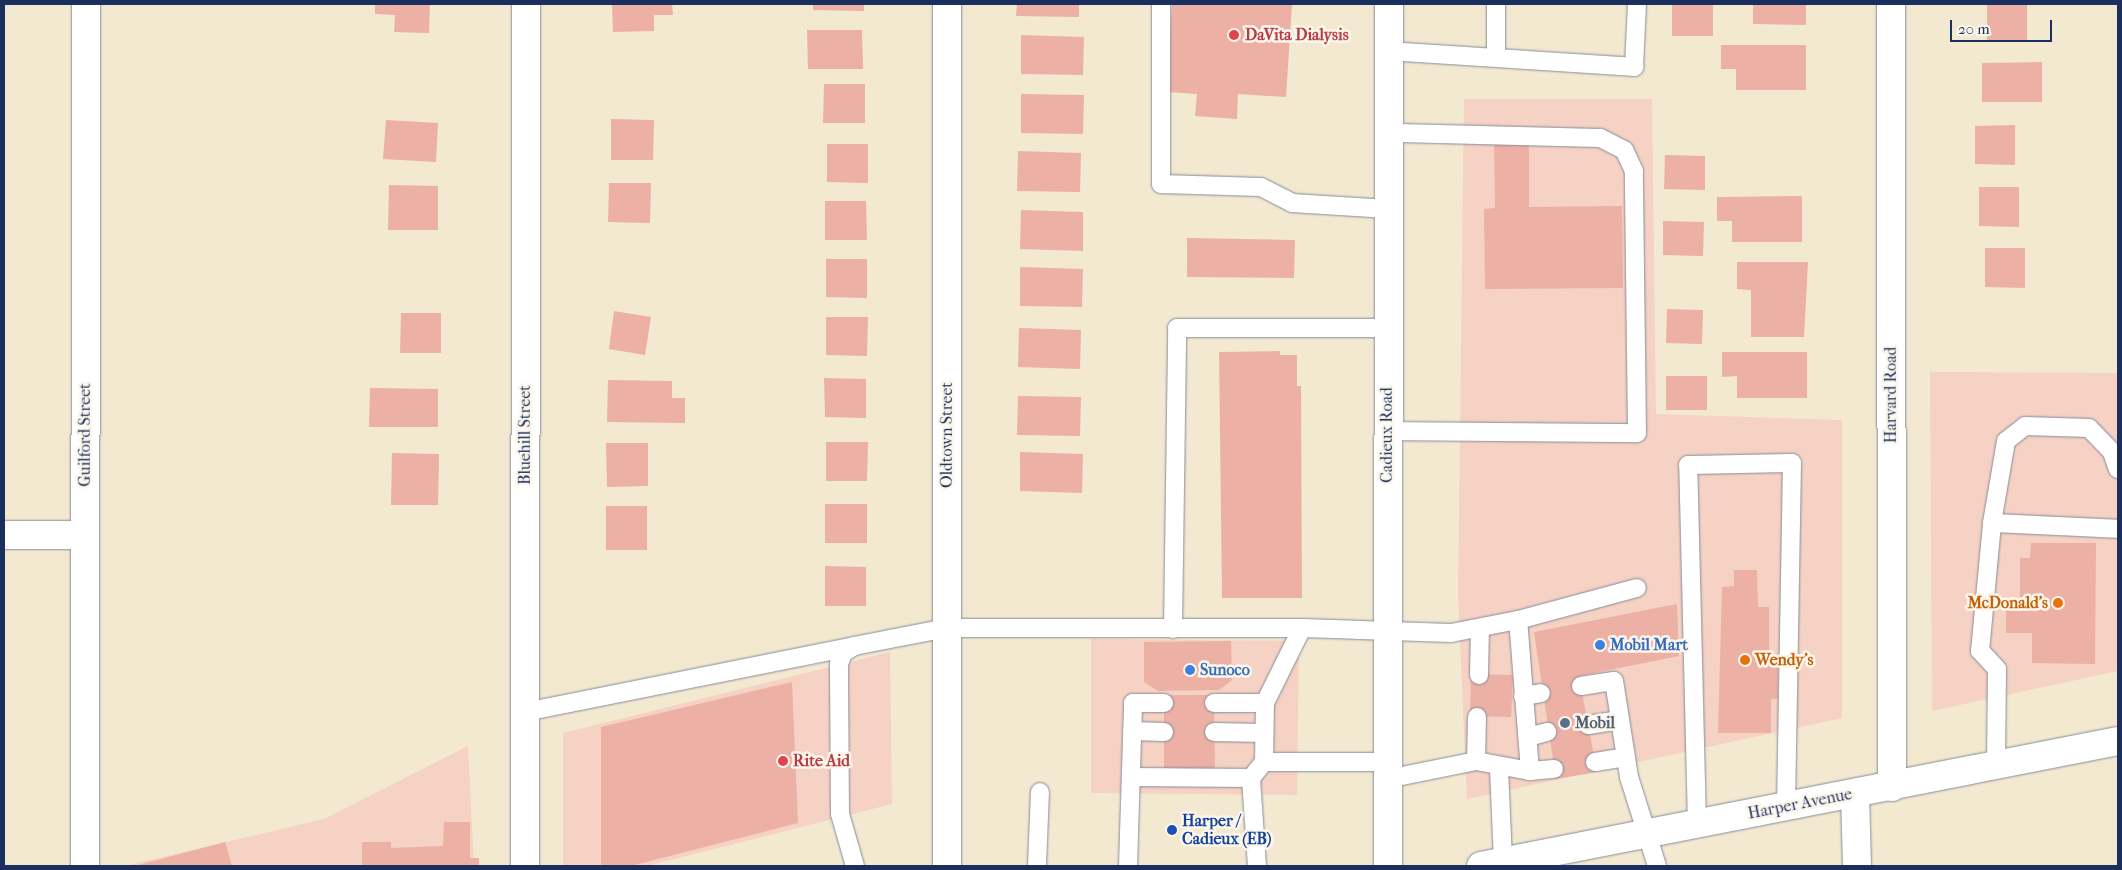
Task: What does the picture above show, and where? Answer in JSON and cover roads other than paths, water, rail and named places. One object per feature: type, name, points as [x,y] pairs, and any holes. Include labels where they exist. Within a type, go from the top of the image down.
[{"type":"street","name":"Guilford Street","points":[[79,865],[85,535],[86,4]]},
{"type":"street","name":"Bluehill Street","points":[[525,866],[526,4]]},
{"type":"street","name":"Oldtown Street","points":[[947,4],[947,866]]},
{"type":"street","name":"Cadieux Road","points":[[1388,866],[1386,630],[1389,4]]},
{"type":"street","name":"Harvard Road","points":[[1891,4],[1892,787]]},
{"type":"street","points":[[4,535],[85,535]]},
{"type":"street","name":"Harper Avenue","points":[[1492,864],[1892,787],[2118,741]]},
{"type":"street","points":[[1855,794],[1857,866]]},
{"type":"lane","points":[[1161,4],[1161,184],[1261,187],[1292,203],[1388,209]]},
{"type":"lane","points":[[1496,4],[1496,57]]},
{"type":"lane","points":[[1389,51],[1634,67],[1637,4]]},
{"type":"lane","points":[[1387,432],[1637,433],[1634,171],[1624,150],[1600,138],[1388,132]]},
{"type":"lane","points":[[1172,629],[1177,328],[1388,328]]},
{"type":"lane","points":[[1996,765],[1997,669],[1980,651],[1992,522],[2006,441],[2025,426],[2089,428],[2112,452],[2118,469]]},
{"type":"lane","points":[[1698,824],[1688,464],[1792,463],[1786,807]]},
{"type":"lane","points":[[1992,522],[2118,525]]},
{"type":"lane","points":[[525,712],[947,628],[1047,634],[1172,629],[1302,628],[1451,633],[1480,629],[1518,620],[1637,588]]},
{"type":"lane","points":[[1518,620],[1532,694],[1528,737],[1530,771]]},
{"type":"lane","points":[[1257,866],[1250,778],[1264,762],[1265,703],[1302,628]]},
{"type":"lane","points":[[1479,675],[1480,629]]},
{"type":"lane","points":[[854,646],[843,653],[839,664],[840,814],[855,866]]},
{"type":"lane","points":[[1581,686],[1614,681],[1626,757],[1657,866]]},
{"type":"lane","points":[[1128,866],[1133,703],[1164,703]]},
{"type":"lane","points":[[1214,703],[1265,703]]},
{"type":"lane","points":[[1476,761],[1478,716]]},
{"type":"lane","points":[[1588,726],[1620,720]]},
{"type":"lane","points":[[1132,731],[1164,732]]},
{"type":"lane","points":[[1214,732],[1264,732]]},
{"type":"lane","points":[[1528,737],[1547,732]]},
{"type":"lane","points":[[1595,762],[1626,757]]},
{"type":"lane","points":[[1264,762],[1387,771],[1476,761],[1498,768],[1530,771],[1554,769]]},
{"type":"lane","points":[[1492,864],[1498,768]]},
{"type":"lane","points":[[1131,778],[1250,778]]},
{"type":"lane","points":[[1037,866],[1040,792]]},
{"type":"place","name":"DaVita Dialysis","points":[[1234,35]]},
{"type":"place","name":"McDonald's","points":[[2058,603]]},
{"type":"place","name":"Mobil Mart","points":[[1600,645]]},
{"type":"place","name":"Wendy's","points":[[1745,660]]},
{"type":"place","name":"Sunoco","points":[[1190,670]]},
{"type":"place","name":"Mobil","points":[[1565,723]]},
{"type":"place","name":"Rite Aid","points":[[783,761]]},
{"type":"place","name":"Harper / Cadieux (EB)","points":[[1172,830]]}]
